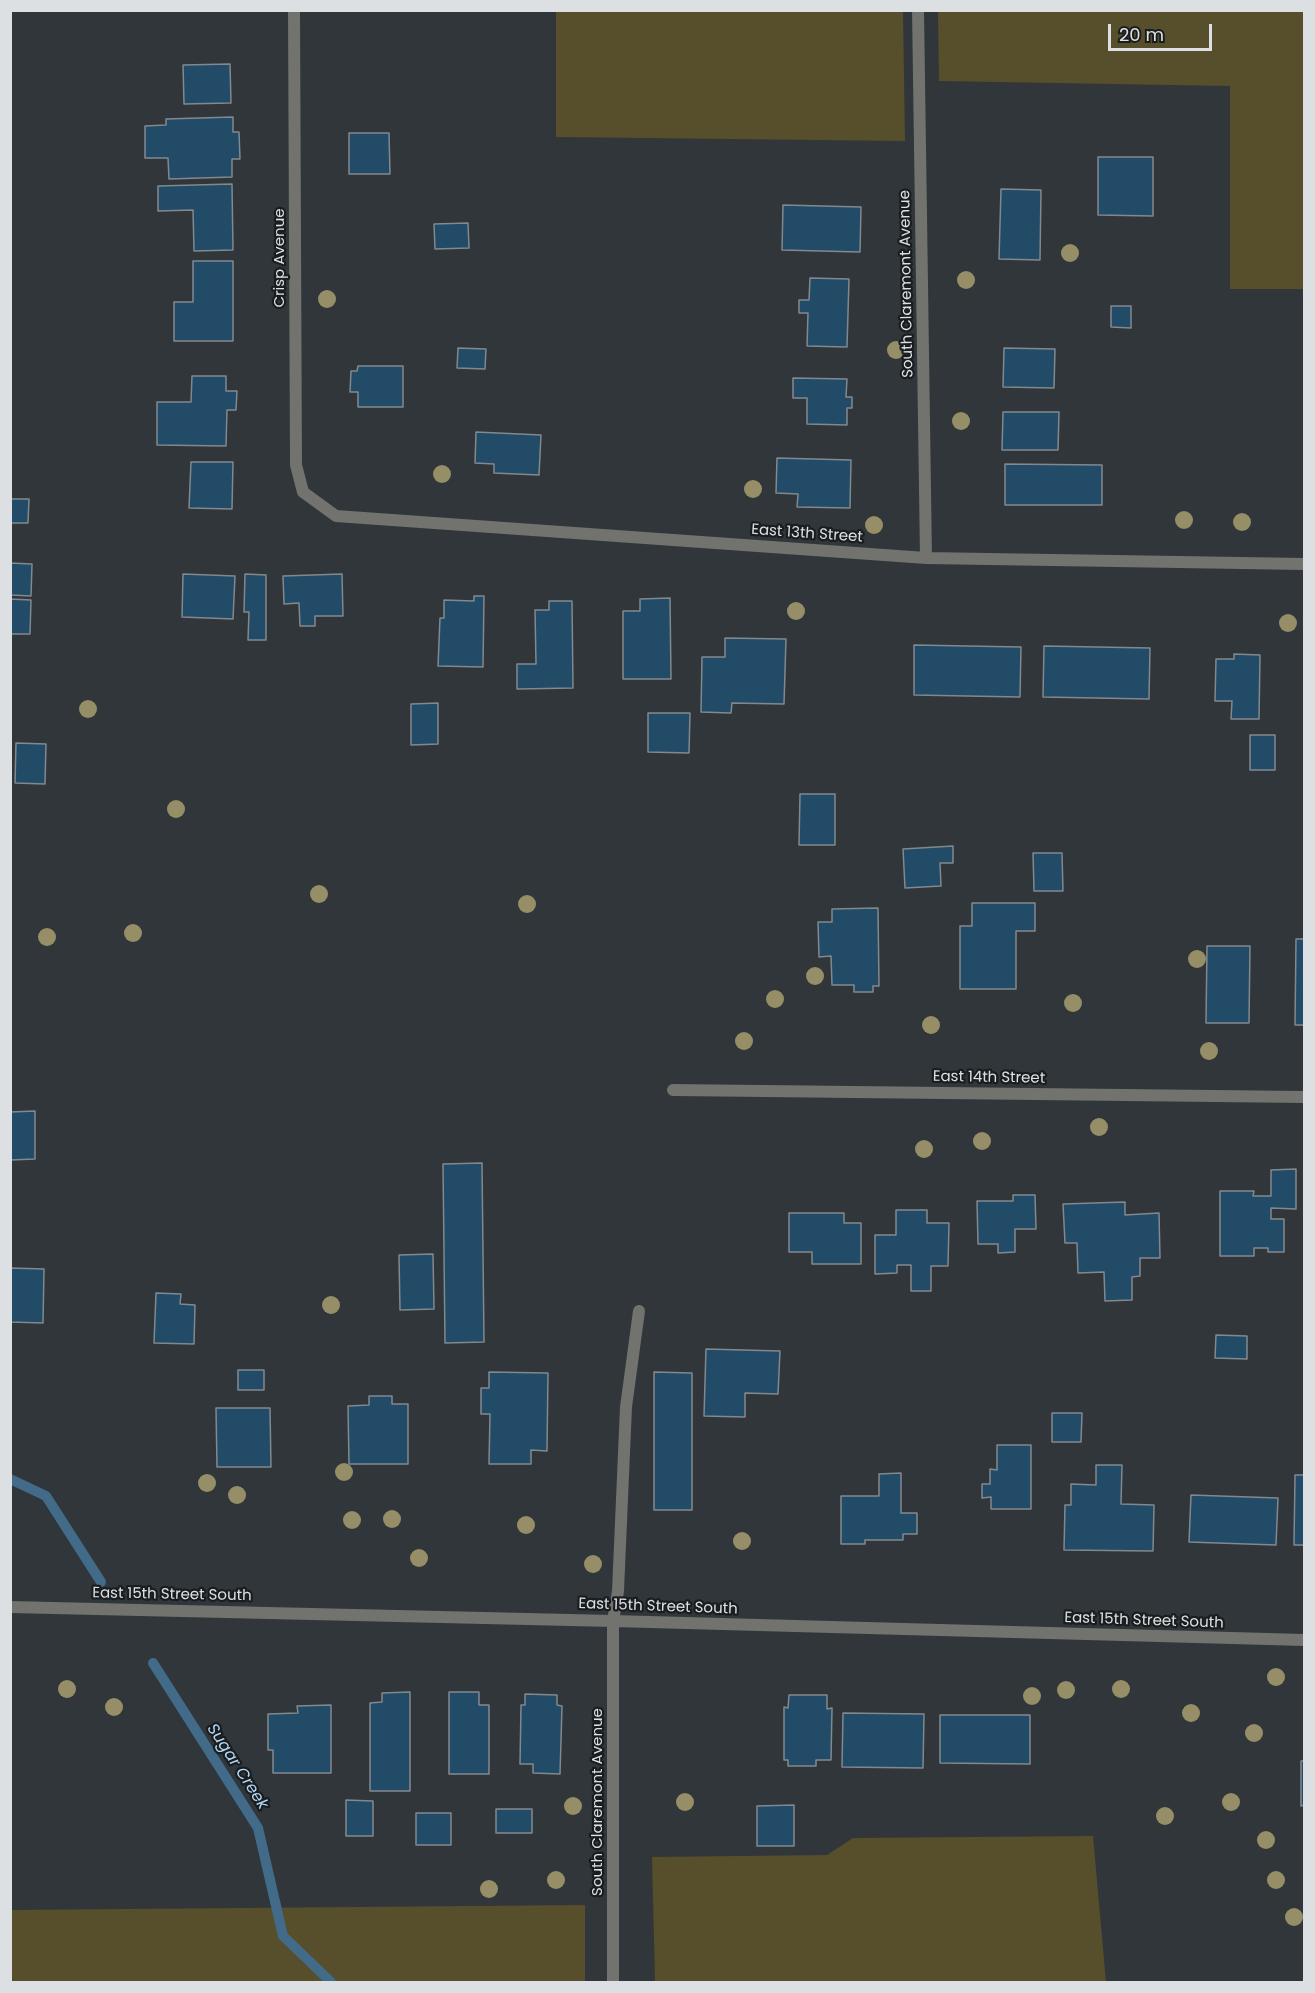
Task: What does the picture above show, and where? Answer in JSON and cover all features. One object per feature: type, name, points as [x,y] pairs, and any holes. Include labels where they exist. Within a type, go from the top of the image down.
[{"type":"street","name":"Crisp Avenue","points":[[294,10],[296,465],[303,492],[313,499]]},
{"type":"street","name":"South Claremont Avenue","points":[[918,10],[926,558]]},
{"type":"street","name":"East 13th Street","points":[[313,499],[336,516],[926,558],[1305,564]]},
{"type":"street","name":"East 14th Street","points":[[673,1090],[1305,1097]]},
{"type":"street","name":"South Claremont Avenue","points":[[613,1983],[613,1621],[618,1591],[626,1407],[639,1311]]},
{"type":"street","name":"East 15th Street South","points":[[10,1607],[1305,1640]]},
{"type":"shaded area","points":[[556,11],[903,11],[905,141],[556,137]]},
{"type":"shaded area","points":[[938,11],[1304,11],[1304,289],[1230,289],[1230,86],[939,81]]},
{"type":"shaded area","points":[[1093,1836],[1106,1982],[655,1982],[652,1857],[827,1855],[853,1838]]},
{"type":"shaded area","points":[[585,1905],[585,1982],[11,1982],[11,1910]]},
{"type":"building","points":[[230,64],[231,103],[184,104],[183,65]]},
{"type":"building","points":[[233,117],[233,132],[239,132],[240,159],[232,159],[232,177],[169,179],[168,158],[145,158],[145,126],[166,125],[166,119]]},
{"type":"building","points":[[349,133],[389,133],[390,174],[349,174]]},
{"type":"building","points":[[1098,157],[1153,157],[1153,216],[1098,215]]},
{"type":"building","points":[[232,184],[233,250],[194,251],[193,210],[158,211],[158,186]]},
{"type":"building","points":[[1001,189],[1041,190],[1040,260],[999,259]]},
{"type":"building","points":[[783,205],[861,207],[860,252],[782,250]]},
{"type":"building","points":[[468,223],[469,248],[435,249],[434,224]]},
{"type":"building","points":[[193,261],[233,261],[233,341],[174,341],[174,302],[193,302]]},
{"type":"building","points":[[810,278],[849,279],[847,347],[807,346],[808,313],[799,313],[799,300],[809,300]]},
{"type":"building","points":[[1111,306],[1131,306],[1131,328],[1111,327]]},
{"type":"building","points":[[458,348],[486,349],[485,369],[457,368]]},
{"type":"building","points":[[1004,348],[1055,349],[1054,388],[1003,387]]},
{"type":"building","points":[[358,366],[403,366],[403,407],[358,407],[358,392],[350,392],[351,371],[357,371]]},
{"type":"building","points":[[192,376],[226,376],[226,391],[237,391],[236,410],[227,410],[226,446],[157,445],[157,402],[191,402]]},
{"type":"building","points":[[793,378],[847,379],[846,397],[852,397],[852,408],[847,408],[847,425],[807,424],[807,398],[793,398]]},
{"type":"building","points":[[1003,412],[1059,412],[1058,450],[1002,450]]},
{"type":"building","points":[[476,432],[541,435],[539,475],[494,473],[494,464],[475,463]]},
{"type":"building","points":[[777,458],[851,460],[850,508],[797,507],[798,494],[776,493]]},
{"type":"building","points":[[191,462],[233,462],[232,509],[189,508]]},
{"type":"building","points":[[1005,464],[1102,465],[1102,505],[1005,505]]},
{"type":"building","points":[[10,499],[29,499],[28,523],[10,523]]},
{"type":"building","points":[[10,563],[32,564],[31,596],[10,595]]},
{"type":"building","points":[[183,574],[235,576],[233,619],[182,617]]},
{"type":"building","points":[[245,574],[266,575],[266,640],[248,640],[249,612],[244,612]]},
{"type":"building","points":[[342,574],[343,616],[315,616],[315,626],[300,626],[299,603],[284,604],[283,576]]},
{"type":"building","points":[[474,596],[484,596],[483,667],[438,666],[440,618],[444,618],[444,600],[474,601]]},
{"type":"building","points":[[670,598],[671,679],[623,679],[623,611],[640,611],[640,599]]},
{"type":"building","points":[[10,599],[31,600],[30,634],[10,634]]},
{"type":"building","points":[[549,601],[572,601],[573,688],[517,689],[517,664],[536,664],[535,610],[549,610]]},
{"type":"building","points":[[725,638],[786,639],[784,704],[732,703],[731,713],[701,712],[702,657],[725,657]]},
{"type":"building","points":[[914,645],[1021,647],[1020,697],[914,695]]},
{"type":"building","points":[[1044,646],[1150,648],[1149,699],[1043,697]]},
{"type":"building","points":[[1234,654],[1260,655],[1259,719],[1231,719],[1232,701],[1215,701],[1216,659],[1234,659]]},
{"type":"building","points":[[438,703],[438,744],[411,745],[411,704]]},
{"type":"building","points":[[648,713],[690,713],[689,753],[648,752]]},
{"type":"building","points":[[1250,735],[1275,735],[1275,770],[1250,770]]},
{"type":"building","points":[[16,743],[46,744],[45,784],[15,783]]},
{"type":"building","points":[[800,794],[835,794],[835,845],[799,845]]},
{"type":"building","points":[[953,846],[953,863],[940,863],[941,886],[905,888],[903,849]]},
{"type":"building","points":[[1033,853],[1062,853],[1063,891],[1034,891]]},
{"type":"building","points":[[972,903],[1035,903],[1035,931],[1016,931],[1016,989],[960,989],[960,926],[972,926]]},
{"type":"building","points":[[878,908],[879,986],[873,986],[873,992],[854,992],[854,985],[832,985],[831,956],[819,957],[818,922],[832,922],[832,909]]},
{"type":"building","points":[[1296,939],[1304,939],[1304,1025],[1295,1025]]},
{"type":"building","points":[[1207,946],[1250,946],[1249,1023],[1206,1023]]},
{"type":"building","points":[[35,1111],[35,1159],[10,1160],[10,1112]]},
{"type":"building","points":[[482,1163],[484,1342],[445,1343],[443,1164]]},
{"type":"building","points":[[1296,1169],[1296,1209],[1271,1208],[1271,1219],[1284,1219],[1284,1252],[1268,1252],[1268,1248],[1254,1248],[1254,1256],[1220,1256],[1220,1191],[1254,1191],[1253,1196],[1271,1196],[1271,1170]]},
{"type":"building","points":[[1013,1195],[1035,1195],[1036,1229],[1015,1229],[1015,1252],[998,1253],[998,1244],[978,1244],[977,1201],[1013,1201]]},
{"type":"building","points":[[1125,1202],[1125,1215],[1159,1213],[1160,1258],[1140,1258],[1140,1276],[1132,1277],[1132,1300],[1105,1301],[1104,1272],[1078,1273],[1077,1243],[1065,1243],[1063,1204]]},
{"type":"building","points":[[896,1210],[927,1210],[927,1223],[949,1223],[948,1266],[931,1266],[931,1291],[911,1291],[911,1265],[897,1265],[897,1273],[875,1274],[875,1235],[896,1235]]},
{"type":"building","points":[[789,1213],[844,1213],[844,1223],[861,1223],[861,1264],[812,1264],[812,1252],[789,1252]]},
{"type":"building","points":[[433,1254],[434,1309],[400,1310],[399,1255]]},
{"type":"building","points":[[10,1268],[44,1269],[43,1323],[10,1322]]},
{"type":"building","points":[[156,1293],[181,1294],[180,1304],[195,1305],[194,1344],[154,1343]]},
{"type":"building","points":[[1216,1335],[1247,1336],[1247,1359],[1215,1358]]},
{"type":"building","points":[[706,1349],[780,1351],[778,1394],[745,1393],[745,1417],[704,1416]]},
{"type":"building","points":[[238,1370],[264,1370],[264,1390],[238,1390]]},
{"type":"building","points":[[489,1372],[548,1373],[547,1451],[531,1450],[531,1464],[489,1464],[490,1414],[481,1414],[481,1388],[489,1388]]},
{"type":"building","points":[[654,1372],[692,1373],[692,1510],[654,1510]]},
{"type":"building","points":[[369,1396],[392,1396],[392,1404],[408,1404],[408,1464],[349,1464],[348,1406],[369,1405]]},
{"type":"building","points":[[216,1408],[270,1408],[271,1467],[217,1467]]},
{"type":"building","points":[[1052,1413],[1082,1413],[1081,1442],[1052,1442]]},
{"type":"building","points":[[997,1445],[1031,1445],[1031,1509],[991,1509],[991,1497],[982,1498],[982,1484],[990,1484],[990,1469],[997,1470]]},
{"type":"building","points":[[1096,1465],[1122,1465],[1121,1504],[1154,1505],[1153,1551],[1064,1550],[1065,1505],[1071,1505],[1071,1484],[1096,1485]]},
{"type":"building","points":[[901,1473],[901,1513],[917,1513],[917,1534],[903,1534],[903,1540],[865,1540],[865,1544],[841,1544],[841,1496],[879,1496],[879,1474]]},
{"type":"building","points":[[1295,1475],[1304,1475],[1304,1545],[1294,1545]]},
{"type":"building","points":[[1191,1495],[1278,1498],[1276,1545],[1189,1542]]},
{"type":"building","points":[[410,1692],[410,1791],[370,1791],[370,1703],[382,1702],[382,1693]]},
{"type":"building","points":[[449,1692],[479,1692],[479,1705],[489,1705],[489,1774],[449,1774]]},
{"type":"building","points":[[525,1694],[557,1695],[557,1705],[562,1706],[560,1774],[533,1773],[533,1764],[520,1764],[521,1705],[525,1705]]},
{"type":"building","points":[[789,1695],[827,1695],[827,1709],[832,1708],[831,1760],[816,1760],[816,1766],[788,1766],[788,1760],[784,1760],[784,1707],[788,1708]]},
{"type":"building","points":[[331,1705],[331,1773],[273,1773],[273,1750],[268,1750],[268,1714],[298,1713],[297,1706]]},
{"type":"building","points":[[843,1713],[924,1714],[923,1768],[842,1767]]},
{"type":"building","points":[[940,1715],[1030,1715],[1030,1764],[940,1763]]},
{"type":"building","points":[[1301,1761],[1304,1761],[1304,1805],[1301,1806]]},
{"type":"building","points":[[346,1800],[373,1801],[373,1836],[346,1836]]},
{"type":"building","points":[[794,1805],[794,1846],[757,1846],[757,1806]]},
{"type":"building","points":[[496,1809],[532,1809],[532,1833],[496,1833]]},
{"type":"building","points":[[416,1813],[451,1813],[451,1845],[416,1845]]},
{"type":"waterway","name":"Sugar Creek","points":[[10,1479],[46,1496],[101,1582]]},
{"type":"waterway","name":"Sugar Creek","points":[[153,1663],[258,1828],[283,1936],[331,1982]]}]
